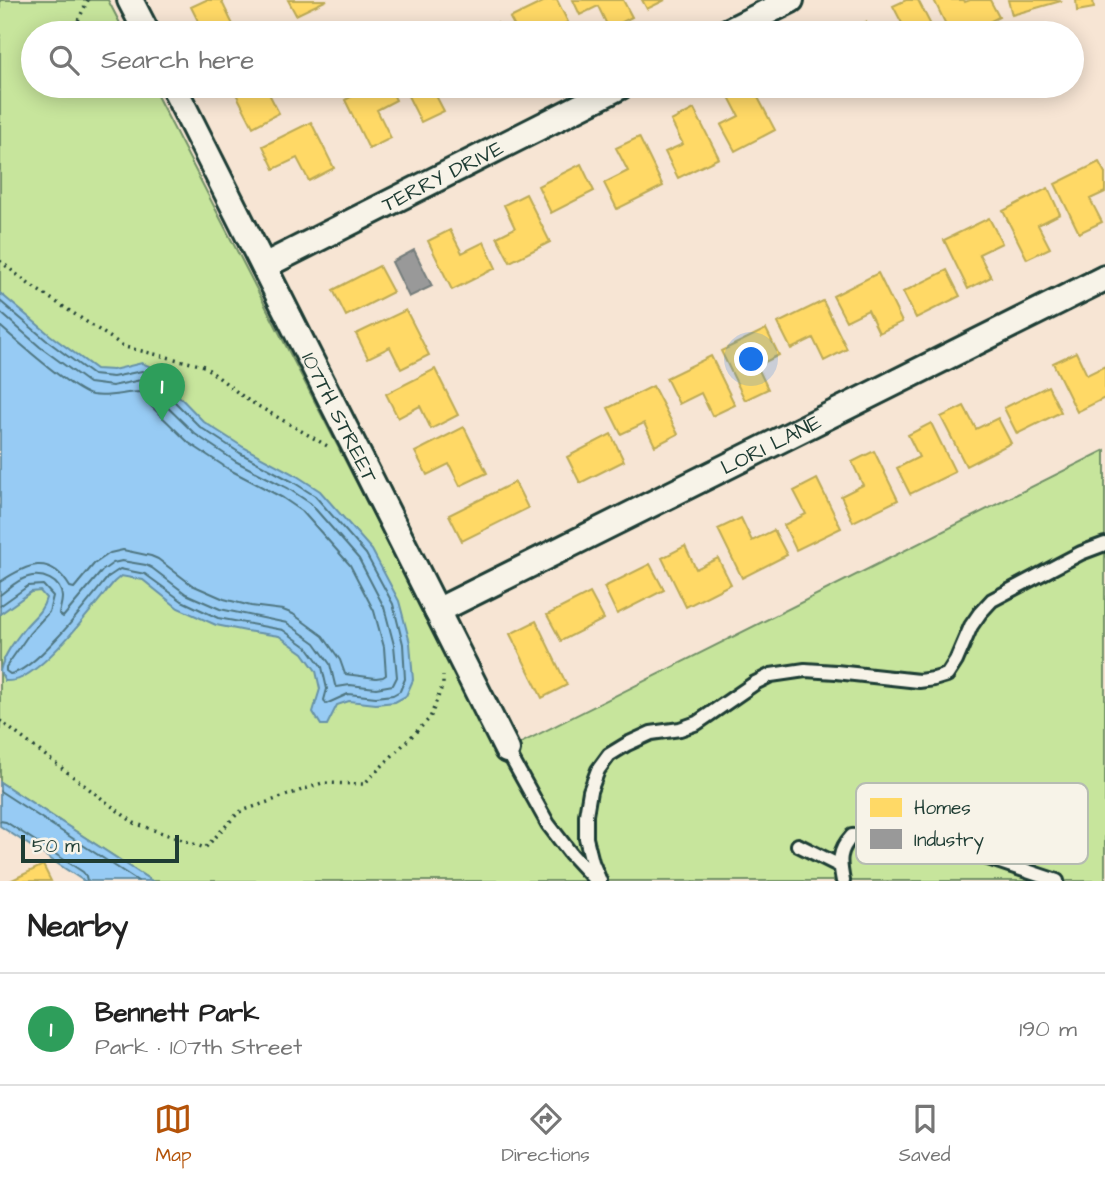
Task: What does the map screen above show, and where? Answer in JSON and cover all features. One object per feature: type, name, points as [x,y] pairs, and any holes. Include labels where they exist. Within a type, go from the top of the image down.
[{"type":"street","points":[[130,0],[141,21]]},
{"type":"street","points":[[749,21],[791,0]]},
{"type":"street","name":"107TH STREET","points":[[179,98],[507,750]]},
{"type":"street","name":"TERRY DRIVE","points":[[264,266],[597,98]]},
{"type":"street","name":"LORI LANE","points":[[437,611],[1105,278]]},
{"type":"lane","points":[[598,881],[586,838],[586,815],[590,791],[598,770],[609,755],[651,733],[680,729],[697,723],[771,675],[805,670],[919,681],[947,675],[971,626],[992,600],[1081,552],[1105,544]]},
{"type":"lane","points":[[507,750],[548,824],[571,854],[598,881]]},
{"type":"lane","points":[[843,881],[840,866],[844,845],[852,836],[856,836]]},
{"type":"lane","points":[[798,845],[840,866]]},
{"type":"lane","points":[[1006,864],[1057,881]]},
{"type":"path","points":[[78,21],[88,0]]},
{"type":"path","points":[[0,261],[30,285],[125,347],[204,366],[246,399],[330,448]]},
{"type":"path","points":[[0,721],[134,823],[205,848],[239,813],[322,783],[364,784],[430,718],[443,684],[443,673]]},
{"type":"green space","points":[[0,0],[108,0],[119,21],[21,21],[21,98],[158,98],[497,755],[1105,450],[1105,881],[152,881],[0,782]]},
{"type":"water","points":[[0,293],[96,369],[113,370],[142,363],[158,370],[170,387],[204,422],[320,491],[372,550],[399,601],[410,643],[413,680],[406,696],[395,702],[376,704],[349,701],[337,705],[327,725],[321,725],[313,712],[320,689],[316,671],[303,653],[279,636],[216,625],[178,608],[143,580],[121,576],[33,671],[19,679],[5,681],[0,671],[6,654],[39,612],[46,598],[40,591],[31,592],[0,614]]},
{"type":"water","points":[[0,782],[152,881],[84,881],[0,826]]},
{"type":"building: Homes","points":[[206,0],[221,0],[231,21],[198,21],[191,7]]},
{"type":"building: Homes","points":[[288,0],[327,0],[296,15]]},
{"type":"building: Homes","points":[[547,0],[557,0],[568,21],[512,21],[510,18]]},
{"type":"building: Homes","points":[[573,0],[623,0],[632,17],[624,21],[605,21],[598,6],[580,15]]},
{"type":"building: Homes","points":[[642,0],[665,0],[647,9]]},
{"type":"building: Homes","points":[[906,0],[918,0],[929,21],[901,21],[893,6]]},
{"type":"building: Homes","points":[[934,0],[990,0],[999,17],[991,21],[944,21]]},
{"type":"building: Homes","points":[[1008,0],[1060,0],[1061,1],[1012,15]]},
{"type":"building: Homes","points":[[1076,0],[1093,0],[1094,8],[1077,11]]},
{"type":"building: Homes","points":[[238,98],[271,98],[279,113],[253,127]]},
{"type":"building: Homes","points":[[395,98],[396,100],[377,110],[391,138],[369,149],[345,100]]},
{"type":"building: Homes","points":[[409,98],[437,98],[444,111],[421,122]]},
{"type":"building: Homes","points":[[730,98],[758,98],[775,130],[735,151],[721,125],[739,116]]},
{"type":"building: Homes","points":[[694,109],[719,158],[678,178],[665,152],[683,144],[671,121]]},
{"type":"building: Homes","points":[[311,122],[334,168],[309,181],[297,158],[274,169],[263,146]]},
{"type":"building: Homes","points":[[639,137],[663,186],[617,209],[604,183],[628,171],[616,148]]},
{"type":"building: Homes","points":[[1099,162],[1105,173],[1105,192],[1090,199],[1102,222],[1079,233],[1055,184]]},
{"type":"building: Homes","points":[[581,164],[594,191],[551,213],[538,186]]},
{"type":"building: Homes","points":[[1048,188],[1060,214],[1038,225],[1050,248],[1027,259],[1003,211]]},
{"type":"building: Homes","points":[[526,194],[550,242],[510,262],[497,237],[515,228],[504,205]]},
{"type":"building: Homes","points":[[989,218],[1002,243],[979,254],[991,277],[968,289],[944,240]]},
{"type":"building: Homes","points":[[450,230],[462,253],[484,242],[496,268],[452,290],[428,241]]},
{"type":"building: Homes","points":[[379,266],[393,292],[346,316],[333,290]]},
{"type":"building: Homes","points":[[947,270],[960,296],[916,318],[903,292]]},
{"type":"building: Homes","points":[[878,273],[902,322],[879,333],[868,310],[846,321],[833,296]]},
{"type":"building: Homes","points":[[823,301],[847,349],[824,361],[813,338],[791,349],[778,323]]},
{"type":"building: Homes","points":[[406,310],[429,355],[401,369],[390,347],[368,358],[356,334]]},
{"type":"building: Homes","points":[[766,329],[779,355],[757,366],[768,389],[745,400],[721,351]]},
{"type":"building: Homes","points":[[1076,352],[1087,375],[1105,366],[1105,398],[1077,412],[1053,363]]},
{"type":"building: Homes","points":[[711,356],[735,405],[712,416],[701,393],[679,404],[666,378]]},
{"type":"building: Homes","points":[[435,369],[458,415],[431,429],[420,406],[398,418],[386,394]]},
{"type":"building: Homes","points":[[653,386],[678,434],[655,446],[644,423],[621,434],[608,408]]},
{"type":"building: Homes","points":[[1048,386],[1061,412],[1017,434],[1004,408]]},
{"type":"building: Homes","points":[[964,406],[976,429],[998,418],[1011,443],[966,466],[941,417]]},
{"type":"building: Homes","points":[[931,423],[955,472],[910,494],[897,468],[919,457],[908,435]]},
{"type":"building: Homes","points":[[464,427],[487,473],[460,486],[449,464],[427,475],[415,452]]},
{"type":"building: Homes","points":[[611,434],[624,461],[580,483],[567,457]]},
{"type":"building: Homes","points":[[874,451],[898,500],[853,522],[841,496],[863,485],[852,462]]},
{"type":"building: Homes","points":[[817,479],[841,528],[796,550],[784,525],[806,514],[794,491]]},
{"type":"building: Homes","points":[[515,482],[528,508],[462,541],[449,515]]},
{"type":"building: Homes","points":[[741,518],[752,541],[774,530],[787,555],[742,578],[718,529]]},
{"type":"building: Homes","points":[[685,546],[696,569],[718,558],[731,584],[686,607],[662,558]]},
{"type":"building: Homes","points":[[650,564],[664,590],[617,614],[604,587]]},
{"type":"building: Homes","points":[[590,593],[604,619],[561,641],[547,615]]},
{"type":"building: Homes","points":[[536,621],[567,685],[542,698],[510,634]]},
{"type":"building: Homes","points":[[43,865],[51,881],[10,881]]},
{"type":"building: Industry","points":[[414,250],[432,286],[409,297],[392,262]]},
{"type":"place","name":"Bennett Park","points":[[162,421]]}]
